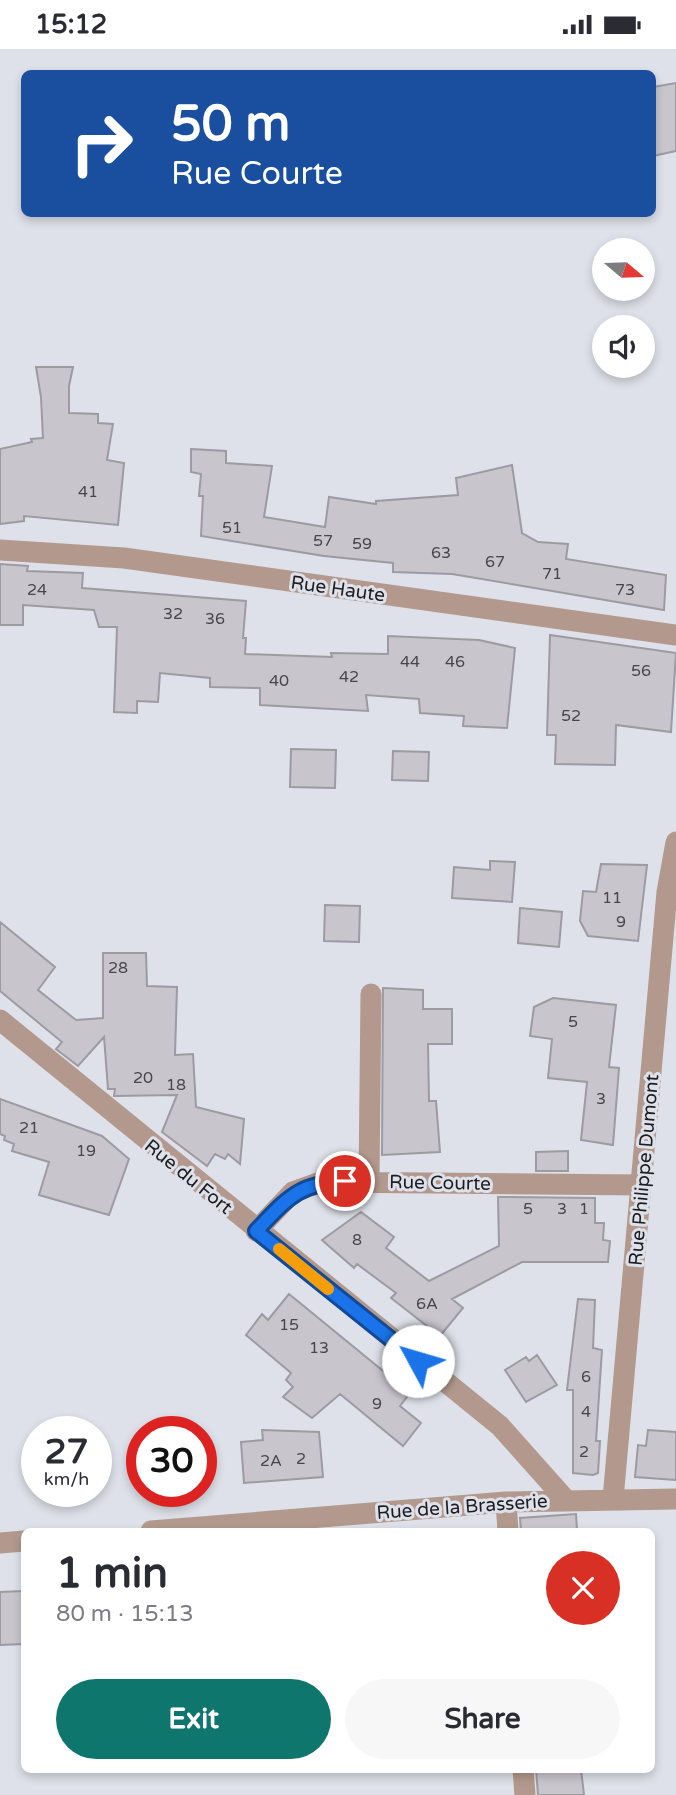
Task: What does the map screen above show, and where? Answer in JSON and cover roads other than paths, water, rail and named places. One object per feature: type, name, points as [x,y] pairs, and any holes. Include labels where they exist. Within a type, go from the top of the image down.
[{"type":"street","name":"Rue Haute","points":[[0,550],[124,558],[676,635]]},
{"type":"street","name":"Rue Philippe Dumont","points":[[613,1499],[667,893],[676,842]]},
{"type":"street","points":[[369,1181],[371,994]]},
{"type":"street","name":"Rue du Fort","points":[[0,1020],[256,1231],[500,1426],[565,1499]]},
{"type":"street","name":"Rue Courte","points":[[256,1231],[293,1192],[321,1182],[642,1185]]},
{"type":"street","name":"Rue de la Brasserie","points":[[226,1528],[325,1524],[506,1502],[676,1499]]},
{"type":"street","points":[[506,1502],[508,1528]]},
{"type":"street","points":[[0,1543],[21,1541]]},
{"type":"street","points":[[523,1773],[525,1795]]}]
